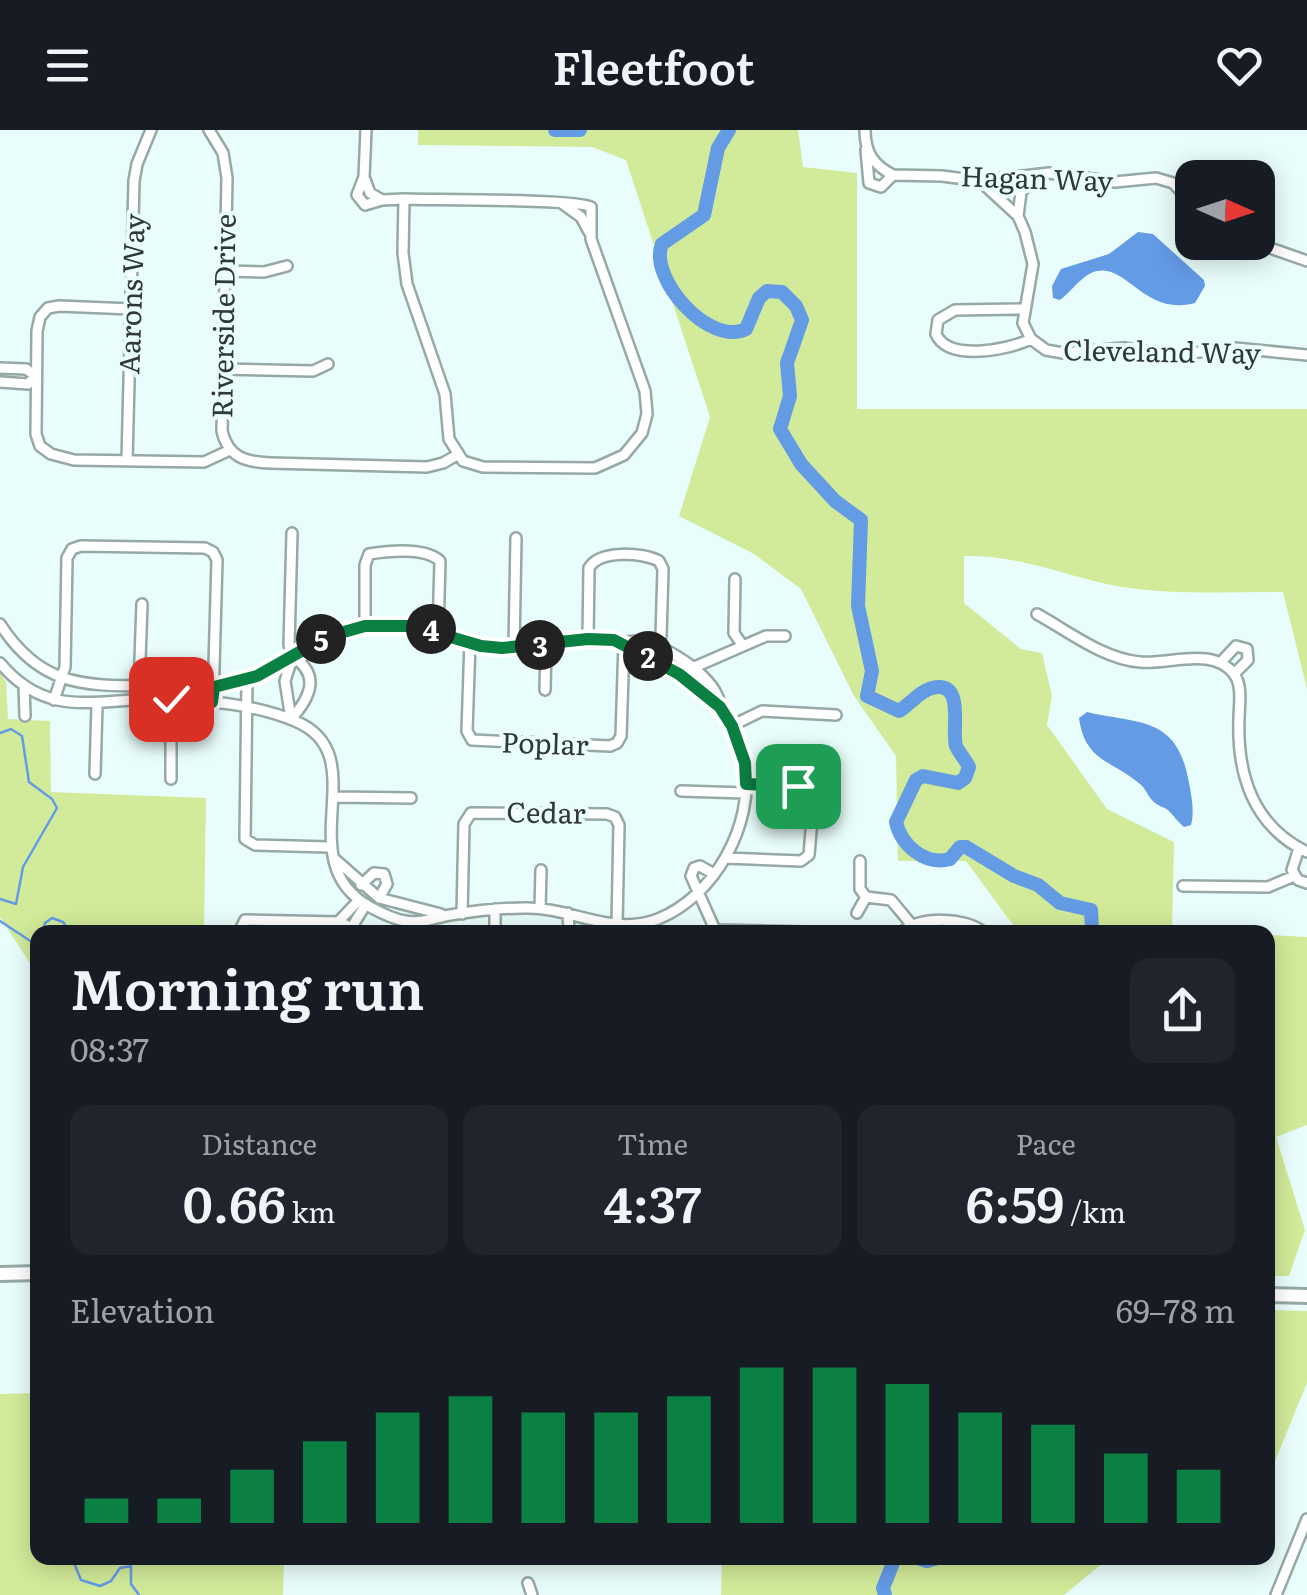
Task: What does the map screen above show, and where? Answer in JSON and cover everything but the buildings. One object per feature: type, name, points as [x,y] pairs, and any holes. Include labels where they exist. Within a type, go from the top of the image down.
[{"type":"main road","points":[[0,1274],[30,1274]]},
{"type":"main road","points":[[1275,1296],[1307,1296]]},
{"type":"street","name":"Aarons Way","points":[[128,460],[136,172],[151,130]]},
{"type":"street","name":"Riverside Drive","points":[[209,130],[226,165],[222,431],[230,450],[246,461],[270,464],[427,466],[444,463],[457,455]]},
{"type":"street","points":[[366,130],[364,177],[357,191],[358,200],[370,206],[382,200],[404,199],[584,202],[591,207],[591,238],[645,391],[647,414],[638,439],[616,460],[588,469],[483,468],[462,461],[457,455],[449,439],[445,394],[407,284],[404,199]]},
{"type":"street","points":[[865,130],[865,147],[869,183],[881,187],[893,176],[876,164],[865,147]]},
{"type":"street","points":[[1018,216],[1021,192],[1039,174]]},
{"type":"street","name":"Hagan Way","points":[[893,176],[980,181],[1069,174],[1115,182],[1160,178],[1175,185]]},
{"type":"street","name":"Cleveland Way","points":[[980,181],[1018,216],[1033,264],[1022,309],[1023,323],[1030,339],[1054,352],[1124,348],[1174,355],[1236,348],[1307,355]]},
{"type":"street","points":[[1275,250],[1307,261]]},
{"type":"street","points":[[226,271],[264,272],[286,266]]},
{"type":"street","points":[[130,309],[48,308],[40,318],[35,419],[40,446],[62,458],[204,462],[230,450]]},
{"type":"street","points":[[1022,309],[951,311],[938,320],[936,334],[944,346],[956,350],[1012,348],[1030,339]]},
{"type":"street","points":[[222,369],[313,371],[328,364]]},
{"type":"street","points":[[0,368],[26,369],[36,376]]},
{"type":"street","points":[[0,382],[28,384],[36,376]]},
{"type":"street","points":[[291,719],[286,681],[292,657],[292,534]]},
{"type":"street","points":[[514,647],[516,538]]},
{"type":"street","points":[[54,700],[65,667],[68,558],[72,550],[81,546],[205,548],[213,552],[217,560],[212,702]]},
{"type":"street","points":[[365,626],[368,554],[424,554],[434,555],[440,561],[438,631]]},
{"type":"street","points":[[588,639],[592,562],[602,556],[651,557],[660,561],[662,568],[661,636],[653,659]]},
{"type":"street","points":[[735,579],[734,632],[743,646]]},
{"type":"street","points":[[139,700],[142,604]]},
{"type":"street","points":[[1037,614],[1127,660],[1208,658],[1221,662],[1234,674],[1240,694],[1238,751],[1247,787],[1268,823],[1303,850],[1292,864],[1294,876]]},
{"type":"street","points":[[0,624],[22,651],[62,677],[96,687],[214,687],[247,680],[326,637],[365,626],[413,626],[470,642],[514,647],[588,639],[624,644],[684,678],[720,707],[732,726],[745,763],[744,815],[725,858],[698,892],[649,925]]},
{"type":"street","points":[[684,678],[692,668],[766,636],[785,636]]},
{"type":"street","points":[[624,644],[638,640],[658,646],[692,668],[718,696],[720,707]]},
{"type":"street","name":"Poplar","points":[[470,642],[467,732],[472,740],[610,746],[618,743],[621,736],[624,644]]},
{"type":"street","points":[[545,690],[546,644]]},
{"type":"street","points":[[1221,662],[1236,646],[1247,649],[1248,660],[1234,674]]},
{"type":"street","points":[[291,719],[311,685],[308,670],[292,657]]},
{"type":"street","points":[[0,663],[24,685],[54,700],[96,705],[171,699],[212,702],[291,719],[312,732],[328,754],[334,777],[330,847],[341,882],[362,902],[410,925]]},
{"type":"street","points":[[247,680],[245,839],[254,845],[330,847]]},
{"type":"street","points":[[24,685],[25,716]]},
{"type":"street","points":[[171,699],[171,779]]},
{"type":"street","points":[[95,774],[96,705]]},
{"type":"street","points":[[732,726],[762,711],[836,714]]},
{"type":"street","points":[[680,791],[804,787],[814,794],[808,855],[801,861],[725,858]]},
{"type":"street","points":[[334,798],[411,798]]},
{"type":"street","name":"Cedar","points":[[462,914],[464,824],[471,813],[607,814],[615,817],[619,825],[616,925]]},
{"type":"street","points":[[336,860],[379,898],[447,916]]},
{"type":"street","points":[[860,861],[860,888],[866,897],[891,900],[910,924],[971,925]]},
{"type":"street","points":[[713,925],[691,876],[694,868],[700,866],[714,874]]},
{"type":"street","points":[[540,908],[541,870]]},
{"type":"street","points":[[352,925],[374,874],[384,874],[388,884],[379,898]]},
{"type":"street","points":[[1183,886],[1268,887],[1294,876],[1307,882]]},
{"type":"street","points":[[857,913],[866,897]]},
{"type":"street","points":[[338,922],[362,902]]},
{"type":"street","points":[[425,925],[447,916],[540,908],[616,925]]},
{"type":"street","points":[[495,909],[495,925]]},
{"type":"street","points":[[415,910],[418,925]]},
{"type":"street","points":[[568,913],[569,925]]},
{"type":"street","points":[[243,925],[245,920],[342,925]]},
{"type":"street","points":[[1276,1595],[1307,1518]]},
{"type":"street","points":[[528,1584],[532,1595]]},
{"type":"green space","points":[[418,130],[798,130],[803,167],[857,173],[857,409],[1307,409],[1307,689],[1283,592],[1142,590],[1005,559],[964,556],[964,603],[1021,649],[1042,653],[1052,696],[1047,725],[1107,809],[1174,842],[1172,925],[1013,925],[966,861],[898,861],[896,756],[854,696],[801,589],[754,554],[679,516],[710,417],[626,160],[592,147],[418,145]]},
{"type":"green space","points":[[0,673],[6,682],[8,719],[50,721],[51,792],[206,798],[204,925],[30,925],[30,963],[0,917]]},
{"type":"green space","points":[[1275,935],[1307,937],[1307,1125],[1276,1137],[1305,1230],[1289,1276],[1275,1276]]},
{"type":"green space","points":[[1275,1310],[1307,1311],[1307,1383],[1275,1461]]},
{"type":"green space","points":[[30,1393],[30,1565],[284,1565],[283,1595],[0,1595],[0,1394]]},
{"type":"green space","points":[[722,1565],[1100,1565],[1064,1595],[721,1595]]},
{"type":"water","points":[[1138,232],[1153,234],[1175,254],[1175,260],[1182,260],[1204,280],[1205,286],[1195,303],[1176,305],[1148,296],[1114,273],[1103,271],[1091,273],[1060,300],[1053,298],[1052,286],[1061,269],[1109,254]]},
{"type":"water","points":[[1087,712],[1152,726],[1174,743],[1188,778],[1193,807],[1191,825],[1184,827],[1168,810],[1157,805],[1140,784],[1094,752],[1087,744],[1079,718]]},
{"type":"waterway","points":[[555,130],[580,130]]},
{"type":"waterway","points":[[729,130],[718,148],[704,215],[662,244],[660,258],[673,291],[699,319],[715,328],[731,332],[746,329],[759,298],[767,291],[782,292],[796,306],[802,320],[787,363],[790,396],[780,429],[801,464],[835,501],[861,520],[858,606],[872,671],[867,696],[899,711],[932,688],[949,691],[955,708],[956,746],[969,767],[958,783],[923,776],[916,780],[896,822],[899,830],[909,846],[932,859],[950,859],[960,847],[966,847],[1014,876],[1038,885],[1060,903],[1091,910],[1092,925]]},
{"type":"waterway","points":[[0,733],[11,729],[22,736],[29,782],[52,799],[57,808],[23,867],[16,904],[0,899]]},
{"type":"waterway","points":[[45,925],[52,918],[65,925]]},
{"type":"waterway","points":[[0,921],[30,941]]},
{"type":"waterway","points":[[75,1565],[81,1580],[100,1586],[111,1581],[120,1568],[131,1566],[131,1584],[139,1595]]},
{"type":"waterway","points":[[885,1595],[883,1588],[892,1565]]},
{"type":"route","points":[[171,699],[212,702],[214,687],[257,676],[326,637],[365,626],[413,626],[481,646],[502,648],[605,639],[660,662],[720,707],[732,726],[745,763],[746,784],[798,786]]}]
